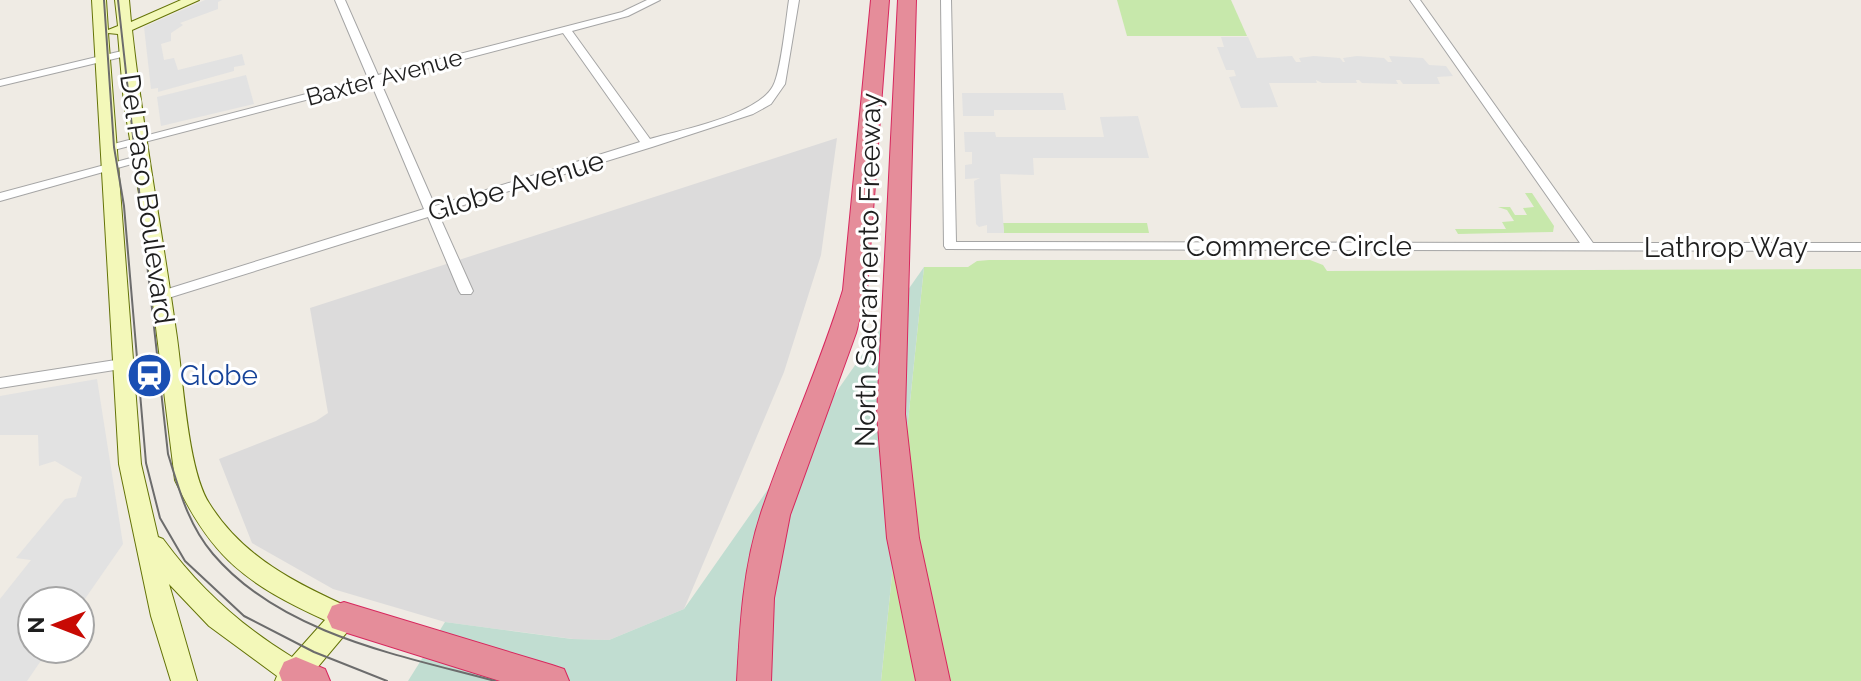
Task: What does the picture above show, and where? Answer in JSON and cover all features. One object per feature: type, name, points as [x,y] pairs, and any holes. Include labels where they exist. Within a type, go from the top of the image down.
[{"type":"highway","name":"North Sacramento Freeway","points":[[754,681],[758,598],[775,515],[843,333],[855,290],[880,0]]},
{"type":"highway","name":"North Sacramento Freeway","points":[[907,0],[891,414],[903,538],[933,681]]},
{"type":"highway","points":[[344,617],[552,681]]},
{"type":"main road","name":"Del Paso Boulevard","points":[[99,0],[130,464],[164,616],[184,681]]},
{"type":"main road","name":"Del Paso Boulevard","points":[[122,0],[126,53],[183,464],[197,507],[216,536],[241,560],[305,600],[344,617]]},
{"type":"main road","points":[[102,33],[124,28],[192,0]]},
{"type":"main road","points":[[148,536],[168,566],[202,605],[257,651],[299,678],[344,617]]},
{"type":"street","points":[[340,0],[466,291]]},
{"type":"street","name":"Baxter Avenue","points":[[111,158],[375,80],[625,14],[655,0]]},
{"type":"street","name":"Globe Avenue","points":[[160,296],[749,112],[774,96],[780,84],[794,0]]},
{"type":"street","name":"Commerce Circle","points":[[946,0],[950,246],[1590,247]]},
{"type":"street","points":[[1415,0],[1590,247]]},
{"type":"street","points":[[566,30],[648,145]]},
{"type":"street","points":[[0,83],[126,53]]},
{"type":"street","points":[[0,197],[140,150]]},
{"type":"street","name":"Lathrop Way","points":[[1590,247],[1861,247]]},
{"type":"street","points":[[0,383],[122,364]]},
{"type":"shaded area","points":[[205,0],[222,0],[218,2],[218,9],[180,23],[183,25],[171,33],[171,41],[161,44],[164,60],[174,58],[178,70],[242,54],[245,65],[234,67],[234,71],[158,92],[158,88],[151,89],[144,27]]},
{"type":"shaded area","points":[[1221,37],[1248,37],[1257,58],[1292,56],[1296,62],[1301,62],[1299,58],[1314,56],[1340,58],[1345,62],[1343,58],[1357,56],[1384,58],[1392,62],[1389,56],[1423,58],[1429,65],[1446,66],[1453,76],[1437,77],[1440,84],[1403,84],[1400,80],[1396,80],[1398,84],[1362,83],[1359,80],[1356,80],[1357,83],[1322,83],[1316,80],[1317,83],[1269,83],[1278,107],[1241,108],[1229,77],[1236,76],[1234,70],[1226,70],[1217,47],[1224,47]]},
{"type":"shaded area","points":[[246,75],[254,104],[161,126],[157,97]]},
{"type":"shaded area","points":[[962,93],[1063,93],[1066,110],[994,110],[994,116],[963,116]]},
{"type":"shaded area","points":[[1138,116],[1149,158],[1033,158],[1034,175],[1000,174],[1004,233],[987,233],[987,225],[979,227],[976,224],[974,181],[980,178],[965,179],[965,165],[972,164],[972,152],[965,152],[964,132],[995,132],[996,137],[1104,137],[1100,117]]},
{"type":"shaded area","points":[[837,138],[821,255],[784,372],[684,609],[609,640],[573,639],[445,622],[333,589],[252,543],[219,459],[316,421],[328,413],[310,308]]},
{"type":"shaded area","points":[[97,379],[123,544],[95,585],[16,585],[16,665],[38,665],[27,681],[0,681],[0,599],[31,560],[16,558],[65,499],[76,497],[82,477],[55,461],[39,466],[38,435],[0,435],[0,396]]},
{"type":"green space","points":[[1117,0],[1231,0],[1247,36],[1127,36]]},
{"type":"green space","points":[[1525,193],[1532,193],[1554,226],[1553,232],[1458,234],[1455,229],[1506,229],[1502,222],[1514,221],[1507,210],[1498,207],[1510,207],[1515,215],[1527,215],[1523,208],[1534,207]]},
{"type":"green space","points":[[1003,223],[1147,223],[1149,233],[1004,233]]},
{"type":"green space","points":[[1310,260],[1323,265],[1327,271],[1861,269],[1861,681],[881,681],[924,267],[968,267],[977,261]]},
{"type":"green space","points":[[924,267],[881,681],[408,681],[445,622],[572,639],[609,640],[684,609]]},
{"type":"tram line","points":[[104,0],[114,147],[124,206],[146,463],[160,518],[185,561],[244,616],[314,652],[387,681]]},
{"type":"tram line","points":[[118,0],[168,454],[185,506],[197,531],[213,554],[241,581],[272,604],[307,622],[382,650],[495,681]]},
{"type":"place","name":"Globe","points":[[149,375]]}]
